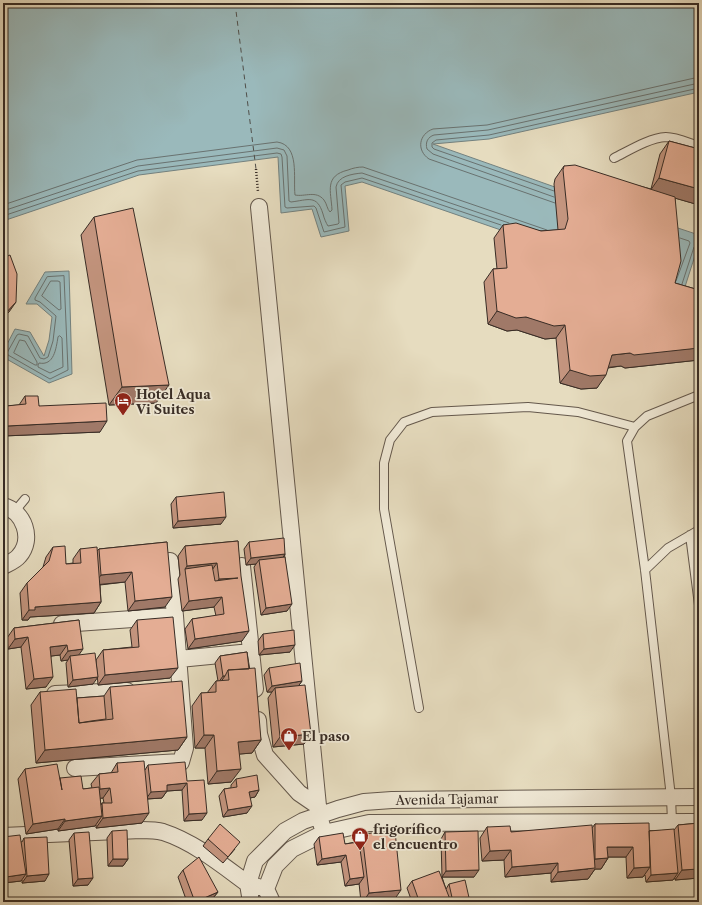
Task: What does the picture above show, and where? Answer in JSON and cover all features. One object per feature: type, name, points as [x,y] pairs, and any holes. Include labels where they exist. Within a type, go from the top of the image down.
[{"type":"street","points":[[259,207],[318,811],[324,833]]},
{"type":"street","points":[[3,566],[12,562],[19,556],[27,537],[21,518],[9,508]]},
{"type":"street","points":[[75,768],[181,762],[185,748],[173,689],[179,659],[170,561]]},
{"type":"street","points":[[242,566],[259,734],[265,755],[318,811]]},
{"type":"street","points":[[62,624],[175,616]]},
{"type":"street","points":[[179,659],[251,652]]},
{"type":"street","points":[[50,695],[142,690]]},
{"type":"street","name":"Avenida Tajamar","points":[[251,902],[248,884],[255,861],[285,831],[318,811],[364,802],[392,800],[699,797]]},
{"type":"street","name":"Avenida Tajamar","points":[[269,896],[275,866],[292,849],[324,833],[369,823],[699,822]]},
{"type":"street","points":[[3,836],[141,830],[161,831],[194,847],[248,884],[269,896]]},
{"type":"lane","points":[[614,158],[653,140],[667,137],[699,146]]},
{"type":"lane","points":[[672,822],[671,797],[645,570],[627,441],[635,427],[647,416],[699,395]]},
{"type":"lane","points":[[419,708],[384,509],[384,463],[390,440],[404,422],[432,412],[528,407],[578,412],[635,427]]},
{"type":"lane","points":[[9,508],[25,499]]},
{"type":"lane","points":[[645,570],[668,548],[699,530]]},
{"type":"lane","points":[[690,535],[699,605]]},
{"type":"path","points":[[256,169],[259,207]]},
{"type":"water","points":[[3,3],[699,3],[699,92],[489,139],[433,144],[569,192],[699,235],[699,243],[683,293],[362,182],[345,186],[349,231],[321,237],[312,209],[281,213],[278,157],[139,175],[3,221]]},
{"type":"water","points":[[69,271],[72,374],[49,383],[3,357],[3,352],[15,329],[30,332],[44,356],[49,340],[52,317],[37,304],[26,304],[45,272]]},
{"type":"building","points":[[669,141],[699,149],[699,189],[659,178]]},
{"type":"building","points":[[575,165],[675,197],[681,261],[675,283],[699,290],[699,348],[634,355],[630,353],[612,355],[606,375],[590,376],[570,370],[565,325],[554,326],[526,317],[516,318],[497,311],[493,269],[507,268],[503,225],[516,223],[541,231],[565,229],[568,219],[563,170],[564,166]]},
{"type":"building","points":[[133,208],[169,385],[122,387],[94,217]]},
{"type":"building","points":[[10,255],[17,274],[16,302],[3,316],[3,258]]},
{"type":"building","points":[[25,396],[38,396],[39,406],[106,403],[107,421],[7,426],[6,406],[26,404]]},
{"type":"building","points":[[224,492],[226,517],[178,521],[176,497]]},
{"type":"building","points":[[284,538],[285,554],[251,558],[249,542]]},
{"type":"building","points":[[238,541],[241,576],[249,631],[195,639],[192,619],[224,614],[222,597],[189,601],[185,569],[212,565],[215,581],[238,578],[219,579],[217,563],[187,566],[185,546]]},
{"type":"building","points":[[167,542],[172,597],[135,601],[132,572],[101,575],[99,549]]},
{"type":"building","points":[[65,546],[66,564],[81,563],[80,549],[97,547],[101,602],[35,607],[35,610],[29,610],[27,583],[49,561],[53,547]]},
{"type":"building","points":[[285,557],[292,604],[266,608],[259,560]]},
{"type":"building","points":[[173,617],[178,668],[105,675],[103,650],[139,647],[137,620]]},
{"type":"building","points":[[79,620],[83,649],[68,651],[67,645],[50,647],[53,677],[34,679],[28,637],[15,639],[14,628]]},
{"type":"building","points":[[294,630],[295,645],[264,649],[263,634]]},
{"type":"building","points":[[247,652],[249,669],[228,670],[225,676],[223,676],[220,656]]},
{"type":"building","points":[[95,653],[98,677],[73,680],[70,656]]},
{"type":"building","points":[[300,663],[302,681],[272,686],[269,668]]},
{"type":"building","points":[[255,668],[261,740],[238,742],[241,769],[217,771],[214,735],[204,735],[201,693],[216,692],[216,681],[229,680],[228,670]]},
{"type":"building","points":[[182,681],[187,737],[45,750],[40,692],[76,689],[79,723],[113,719],[110,687]]},
{"type":"building","points":[[305,685],[311,734],[280,737],[275,688]]},
{"type":"building","points":[[104,696],[106,719],[79,723],[77,698]]},
{"type":"building","points":[[144,761],[149,813],[103,818],[102,803],[112,803],[110,788],[100,789],[99,774],[118,772],[117,763]]},
{"type":"building","points":[[185,762],[187,781],[204,780],[207,813],[189,814],[187,783],[167,785],[167,791],[151,792],[148,765]]},
{"type":"building","points":[[57,764],[62,790],[60,778],[81,776],[83,789],[99,787],[102,816],[65,821],[65,819],[33,824],[25,769]]},
{"type":"building","points":[[257,775],[259,790],[249,792],[252,806],[228,810],[224,789],[237,787],[236,779]]},
{"type":"building","points":[[649,823],[650,867],[634,868],[633,847],[607,847],[608,858],[595,859],[595,824]]},
{"type":"building","points":[[699,823],[699,869],[682,870],[678,825]]},
{"type":"building","points":[[220,824],[240,842],[228,857],[208,839]]},
{"type":"building","points":[[592,825],[595,868],[558,872],[558,863],[512,867],[511,850],[490,851],[487,827],[510,826],[511,832]]},
{"type":"building","points":[[674,829],[678,873],[651,875],[649,831]]},
{"type":"building","points":[[127,830],[128,859],[113,859],[112,831]]},
{"type":"building","points":[[395,831],[401,890],[369,893],[362,834]]},
{"type":"building","points":[[478,831],[479,870],[446,871],[445,832]]},
{"type":"building","points":[[89,832],[93,878],[78,879],[74,833]]},
{"type":"building","points":[[343,833],[345,844],[359,842],[364,877],[350,879],[346,855],[322,859],[319,837]]},
{"type":"building","points":[[20,835],[26,874],[6,877],[3,860],[3,837]]},
{"type":"building","points":[[47,837],[49,874],[27,876],[24,838]]},
{"type":"building","points":[[199,857],[218,892],[195,902],[183,870]]},
{"type":"building","points":[[439,871],[451,902],[421,902],[412,881]]},
{"type":"building","points":[[465,880],[470,902],[453,902],[449,884]]},
{"type":"building","points":[[4,882],[5,902],[3,902]]},
{"type":"ferry route","points":[[235,3],[256,169]]},
{"type":"place","name":"Hotel Aqua Vi Suites","points":[[123,416]]},
{"type":"place","name":"El paso","points":[[289,751]]},
{"type":"place","name":"frigorífico el encuentro","points":[[360,851]]}]
